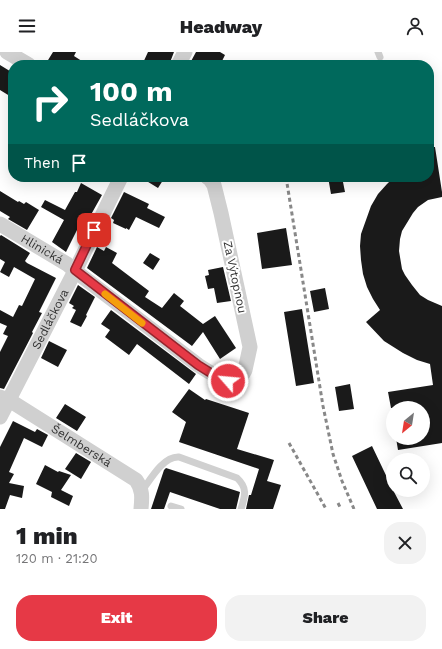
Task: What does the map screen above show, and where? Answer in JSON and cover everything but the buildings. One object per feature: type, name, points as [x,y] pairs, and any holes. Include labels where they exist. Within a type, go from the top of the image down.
[{"type":"street","points":[[7,52],[21,60]]},
{"type":"street","name":"Sedláčkova","points":[[0,418],[4,398],[75,270],[119,182]]},
{"type":"street","name":"Za Výtopnou","points":[[212,182],[221,212],[250,347],[245,370],[240,379]]},
{"type":"street","name":"Hlinická","points":[[0,224],[67,264],[198,365],[222,380],[232,382],[240,379]]},
{"type":"street","name":"Šelmberská","points":[[4,398],[136,480],[142,491]]},
{"type":"street","points":[[141,509],[142,491]]},
{"type":"lane","points":[[142,491],[164,464],[172,458],[179,457],[237,478],[245,489],[241,509]]},
{"type":"lane","points":[[171,506],[181,509]]},
{"type":"railway","points":[[287,182],[323,406],[333,454],[342,481],[354,509]]},
{"type":"railway","points":[[289,443],[326,509]]},
{"type":"railway","points":[[338,503],[341,509]]},
{"type":"slow traffic","points":[[105,294],[142,323]]},
{"type":"route","points":[[94,230],[75,270],[198,365],[222,380],[228,381]]}]
